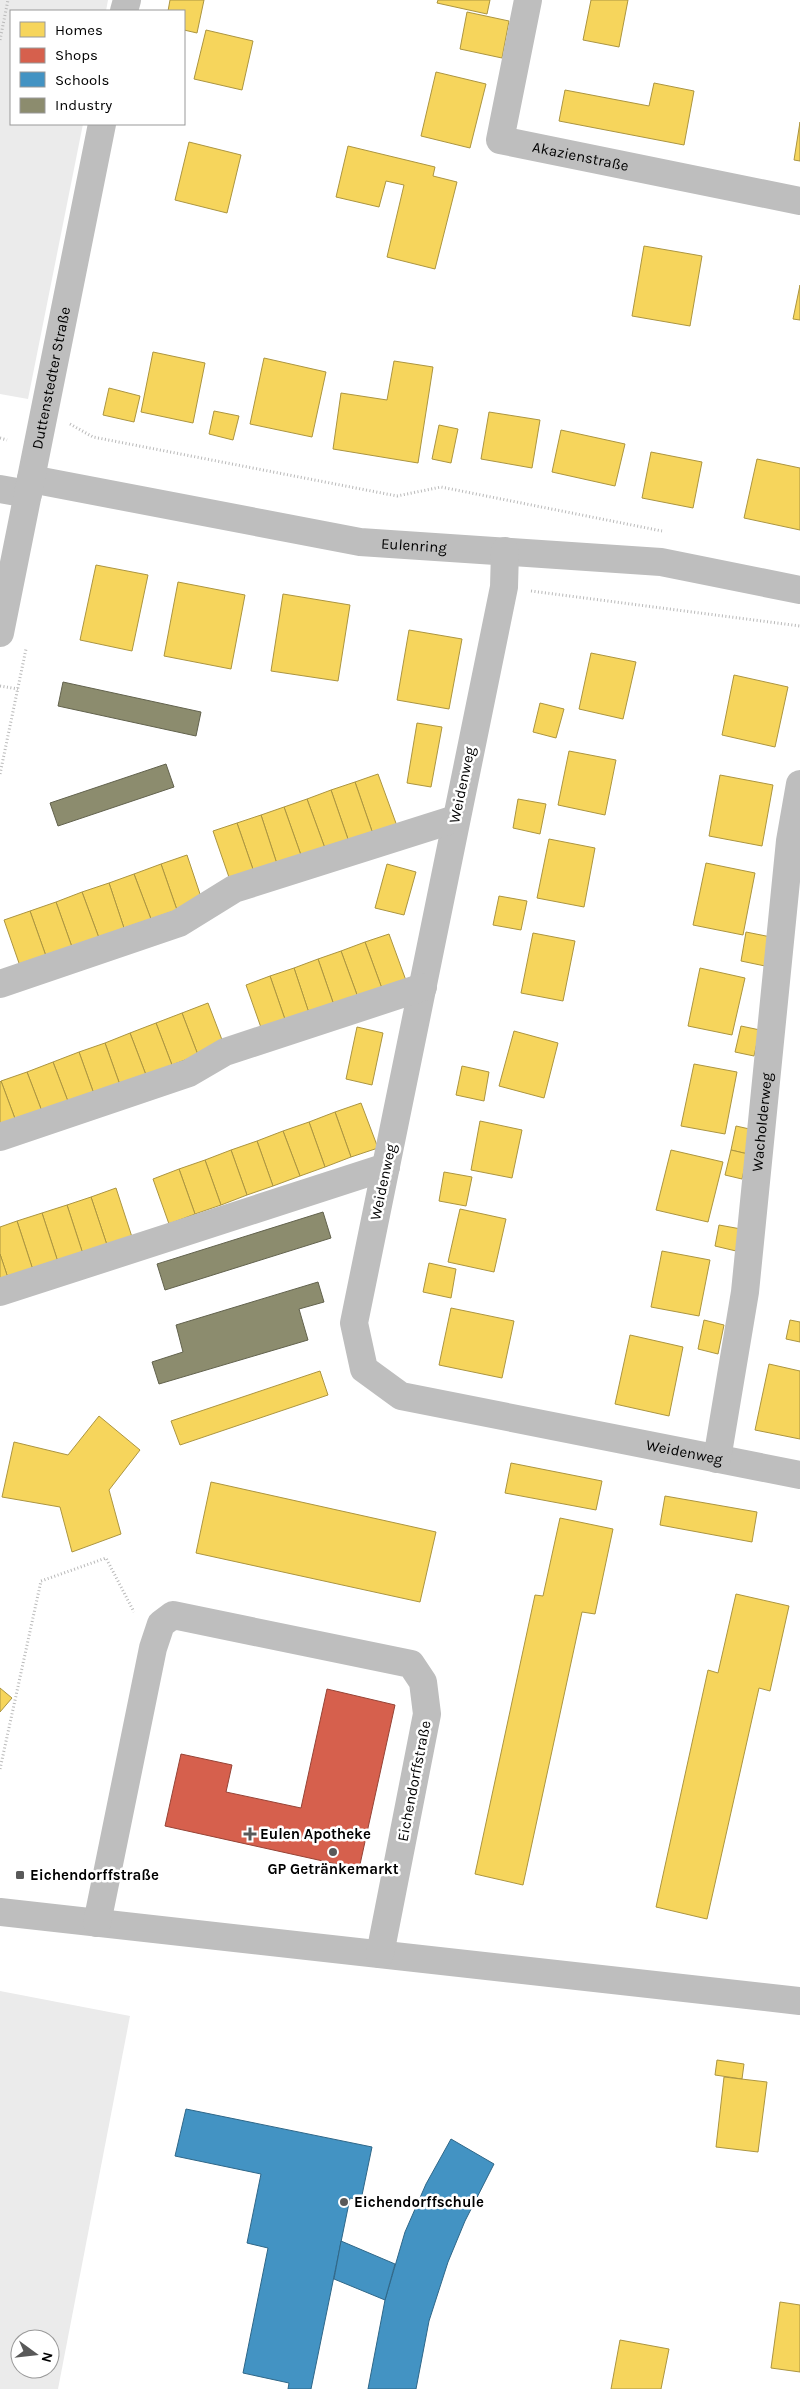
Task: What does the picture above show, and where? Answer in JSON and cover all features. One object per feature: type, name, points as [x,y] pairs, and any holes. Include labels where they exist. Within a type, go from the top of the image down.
[{"type":"street","name":"Akazienstraße","points":[[528,0],[500,140],[800,201]]},
{"type":"street","name":"Duttenstedter Straße","points":[[0,633],[102,125]]},
{"type":"street","name":"Eulenring","points":[[0,489],[30,486],[360,542],[661,562],[800,590]]},
{"type":"street","name":"Weidenweg","points":[[505,551],[504,587],[455,819],[423,988],[354,1323],[364,1368],[401,1396],[800,1475]]},
{"type":"street","name":"Wacholderweg","points":[[717,1459],[744,1292],[790,841],[800,784]]},
{"type":"street","points":[[0,984],[179,923],[234,889],[455,819]]},
{"type":"street","points":[[0,1137],[189,1073],[224,1052],[423,988]]},
{"type":"street","points":[[0,1292],[386,1167]]},
{"type":"street","name":"Eichendorffstraße","points":[[97,1923],[153,1648],[162,1624],[173,1615],[411,1664],[423,1682],[427,1714],[380,1954]]},
{"type":"street","points":[[0,1912],[800,2001]]},
{"type":"path","points":[[0,40],[8,0]]},
{"type":"path","points":[[67,422],[93,437],[397,496],[440,488],[664,531]]},
{"type":"path","points":[[0,438],[7,440]]},
{"type":"path","points":[[0,686],[18,688]]},
{"type":"path","points":[[0,1768],[41,1581],[106,1558],[153,1648]]},
{"type":"shaded area","points":[[0,0],[108,0],[106,10],[10,10],[10,125],[83,125],[28,399],[0,394]]},
{"type":"shaded area","points":[[0,1991],[130,2016],[60,2379],[60,2329],[10,2329],[10,2379],[60,2379],[58,2389],[0,2389]]},
{"type":"building: Homes","points":[[170,0],[204,0],[197,33],[185,30],[185,10],[168,10]]},
{"type":"building: Homes","points":[[438,0],[490,0],[487,14],[437,3]]},
{"type":"building: Homes","points":[[591,0],[628,0],[619,47],[583,40]]},
{"type":"building: Homes","points":[[467,12],[509,21],[502,58],[460,49]]},
{"type":"building: Homes","points":[[206,30],[253,41],[242,90],[194,79]]},
{"type":"building: Homes","points":[[436,72],[486,84],[470,148],[421,136]]},
{"type":"building: Homes","points":[[654,83],[694,91],[684,145],[559,121],[565,90],[649,106]]},
{"type":"building: Homes","points":[[800,122],[800,161],[794,160]]},
{"type":"building: Homes","points":[[189,142],[241,155],[227,213],[175,200]]},
{"type":"building: Homes","points":[[348,146],[435,167],[433,176],[457,182],[435,269],[387,257],[404,185],[386,181],[379,207],[336,197]]},
{"type":"building: Homes","points":[[644,246],[702,256],[690,326],[632,316]]},
{"type":"building: Homes","points":[[800,285],[800,320],[793,319]]},
{"type":"building: Homes","points":[[153,352],[205,363],[193,423],[141,412]]},
{"type":"building: Homes","points":[[264,358],[326,372],[312,437],[250,424]]},
{"type":"building: Homes","points":[[394,361],[433,367],[418,463],[333,449],[341,393],[387,400]]},
{"type":"building: Homes","points":[[109,388],[140,396],[134,422],[103,415]]},
{"type":"building: Homes","points":[[214,411],[239,416],[233,440],[209,434]]},
{"type":"building: Homes","points":[[489,412],[540,420],[532,468],[481,459]]},
{"type":"building: Homes","points":[[439,425],[458,429],[451,463],[432,459]]},
{"type":"building: Homes","points":[[561,430],[625,444],[615,486],[552,472]]},
{"type":"building: Homes","points":[[651,452],[702,462],[693,508],[642,498]]},
{"type":"building: Homes","points":[[757,459],[800,468],[800,530],[744,518]]},
{"type":"building: Homes","points":[[96,565],[148,575],[132,651],[80,640]]},
{"type":"building: Homes","points":[[178,582],[245,595],[231,669],[164,656]]},
{"type":"building: Homes","points":[[283,594],[350,605],[338,681],[271,671]]},
{"type":"building: Homes","points":[[409,630],[462,639],[449,709],[397,700]]},
{"type":"building: Homes","points":[[591,653],[636,662],[623,719],[579,709]]},
{"type":"building: Homes","points":[[734,675],[788,687],[775,747],[722,735]]},
{"type":"building: Homes","points":[[540,703],[564,709],[556,738],[533,732]]},
{"type":"building: Homes","points":[[417,723],[442,727],[431,787],[407,783]]},
{"type":"building: Homes","points":[[569,751],[616,760],[605,815],[558,805]]},
{"type":"building: Homes","points":[[378,774],[397,826],[373,834],[355,782]]},
{"type":"building: Homes","points":[[720,775],[773,785],[762,846],[709,836]]},
{"type":"building: Homes","points":[[355,782],[373,834],[349,842],[331,790]]},
{"type":"building: Homes","points":[[331,790],[349,842],[326,851],[307,799]]},
{"type":"building: Homes","points":[[307,799],[326,851],[302,858],[284,807]]},
{"type":"building: Homes","points":[[518,799],[546,804],[540,834],[513,828]]},
{"type":"building: Homes","points":[[284,807],[302,858],[278,867],[261,815]]},
{"type":"building: Homes","points":[[261,815],[278,867],[255,875],[237,823]]},
{"type":"building: Homes","points":[[237,823],[255,875],[231,883],[213,831]]},
{"type":"building: Homes","points":[[549,839],[595,848],[584,907],[537,898]]},
{"type":"building: Homes","points":[[187,855],[202,900],[177,910],[161,864]]},
{"type":"building: Homes","points":[[706,863],[755,873],[743,935],[693,925]]},
{"type":"building: Homes","points":[[161,864],[177,910],[151,919],[134,874]]},
{"type":"building: Homes","points":[[387,864],[416,872],[404,915],[375,908]]},
{"type":"building: Homes","points":[[134,874],[151,919],[124,928],[109,883]]},
{"type":"building: Homes","points":[[109,883],[124,928],[99,938],[82,892]]},
{"type":"building: Homes","points":[[82,892],[99,938],[72,947],[56,902]]},
{"type":"building: Homes","points":[[499,896],[527,901],[521,930],[493,925]]},
{"type":"building: Homes","points":[[56,902],[72,947],[46,956],[30,911]]},
{"type":"building: Homes","points":[[30,911],[46,956],[20,966],[4,920]]},
{"type":"building: Homes","points":[[746,932],[771,937],[765,966],[741,961]]},
{"type":"building: Homes","points":[[533,933],[575,941],[563,1001],[521,993]]},
{"type":"building: Homes","points":[[389,934],[408,986],[384,994],[365,942]]},
{"type":"building: Homes","points":[[365,942],[384,994],[360,1003],[341,951]]},
{"type":"building: Homes","points":[[341,951],[360,1003],[336,1011],[318,959]]},
{"type":"building: Homes","points":[[318,959],[336,1011],[311,1019],[294,968]]},
{"type":"building: Homes","points":[[294,968],[311,1019],[288,1028],[270,976]]},
{"type":"building: Homes","points":[[700,968],[745,978],[732,1035],[688,1026]]},
{"type":"building: Homes","points":[[270,976],[288,1028],[264,1036],[246,985]]},
{"type":"building: Homes","points":[[208,1003],[224,1045],[198,1055],[182,1013]]},
{"type":"building: Homes","points":[[182,1013],[198,1055],[172,1065],[156,1023]]},
{"type":"building: Homes","points":[[156,1023],[172,1065],[146,1075],[130,1033]]},
{"type":"building: Homes","points":[[741,1026],[760,1030],[754,1056],[735,1052]]},
{"type":"building: Homes","points":[[357,1027],[383,1033],[372,1085],[346,1079]]},
{"type":"building: Homes","points":[[514,1031],[558,1043],[544,1098],[499,1086]]},
{"type":"building: Homes","points":[[130,1033],[146,1075],[120,1085],[105,1043]]},
{"type":"building: Homes","points":[[105,1043],[120,1085],[94,1094],[79,1052]]},
{"type":"building: Homes","points":[[79,1052],[94,1094],[69,1104],[53,1062]]},
{"type":"building: Homes","points":[[53,1062],[69,1104],[43,1114],[27,1072]]},
{"type":"building: Homes","points":[[694,1064],[737,1072],[725,1134],[681,1126]]},
{"type":"building: Homes","points":[[462,1066],[489,1072],[484,1101],[456,1095]]},
{"type":"building: Homes","points":[[27,1072],[43,1114],[17,1124],[1,1081]]},
{"type":"building: Homes","points":[[0,1082],[17,1124],[0,1130]]},
{"type":"building: Homes","points":[[361,1103],[378,1148],[351,1157],[335,1112]]},
{"type":"building: Homes","points":[[335,1112],[351,1157],[325,1167],[309,1122]]},
{"type":"building: Homes","points":[[480,1121],[522,1130],[512,1178],[471,1170]]},
{"type":"building: Homes","points":[[309,1122],[325,1167],[300,1176],[283,1131]]},
{"type":"building: Homes","points":[[736,1126],[754,1130],[748,1154],[731,1150]]},
{"type":"building: Homes","points":[[283,1131],[300,1176],[273,1186],[257,1141]]},
{"type":"building: Homes","points":[[257,1141],[273,1186],[247,1195],[231,1150]]},
{"type":"building: Homes","points":[[231,1150],[247,1195],[221,1205],[205,1160]]},
{"type":"building: Homes","points":[[671,1150],[723,1162],[708,1222],[656,1210]]},
{"type":"building: Homes","points":[[731,1150],[748,1154],[742,1179],[725,1175]]},
{"type":"building: Homes","points":[[205,1160],[221,1205],[195,1214],[179,1169]]},
{"type":"building: Homes","points":[[179,1169],[195,1214],[169,1224],[153,1179]]},
{"type":"building: Homes","points":[[444,1172],[472,1177],[466,1206],[439,1201]]},
{"type":"building: Homes","points":[[116,1188],[132,1237],[107,1245],[91,1197]]},
{"type":"building: Homes","points":[[91,1197],[107,1245],[83,1254],[67,1205]]},
{"type":"building: Homes","points":[[67,1205],[83,1254],[58,1262],[42,1213]]},
{"type":"building: Homes","points":[[460,1209],[506,1219],[494,1272],[448,1262]]},
{"type":"building: Homes","points":[[42,1213],[58,1262],[33,1270],[17,1221]]},
{"type":"building: Homes","points":[[17,1221],[33,1270],[8,1278],[0,1254],[0,1227]]},
{"type":"building: Homes","points":[[719,1225],[741,1229],[736,1251],[715,1246]]},
{"type":"building: Homes","points":[[662,1251],[710,1260],[699,1316],[651,1307]]},
{"type":"building: Homes","points":[[0,1254],[8,1278],[0,1281]]},
{"type":"building: Homes","points":[[429,1263],[456,1269],[451,1298],[423,1292]]},
{"type":"building: Homes","points":[[451,1308],[514,1321],[502,1378],[439,1365]]},
{"type":"building: Homes","points":[[704,1320],[724,1325],[718,1354],[698,1349]]},
{"type":"building: Homes","points":[[790,1320],[800,1322],[800,1342],[786,1339]]},
{"type":"building: Homes","points":[[630,1335],[683,1347],[669,1416],[615,1404]]},
{"type":"building: Homes","points":[[769,1364],[800,1371],[800,1439],[755,1430]]},
{"type":"building: Homes","points":[[320,1371],[328,1395],[180,1445],[171,1421]]},
{"type":"building: Homes","points":[[99,1416],[140,1450],[109,1490],[121,1534],[72,1552],[60,1507],[2,1497],[14,1442],[68,1455]]},
{"type":"building: Homes","points":[[511,1463],[602,1481],[596,1510],[505,1493]]},
{"type":"building: Homes","points":[[211,1482],[436,1532],[420,1602],[196,1553]]},
{"type":"building: Homes","points":[[665,1496],[757,1512],[752,1542],[660,1525]]},
{"type":"building: Homes","points":[[560,1518],[613,1529],[595,1614],[582,1612],[523,1885],[475,1874],[535,1595],[543,1596]]},
{"type":"building: Homes","points":[[736,1594],[789,1606],[770,1691],[759,1688],[707,1919],[656,1907],[708,1670],[718,1673]]},
{"type":"building: Homes","points":[[0,1688],[12,1698],[0,1712]]},
{"type":"building: Homes","points":[[717,2060],[744,2064],[742,2079],[715,2075]]},
{"type":"building: Homes","points":[[724,2077],[767,2082],[758,2152],[716,2147]]},
{"type":"building: Homes","points":[[780,2302],[800,2305],[800,2372],[771,2368]]},
{"type":"building: Homes","points":[[620,2340],[669,2349],[661,2389],[611,2389]]},
{"type":"building: Shops","points":[[327,1689],[395,1705],[359,1869],[165,1826],[181,1754],[232,1765],[226,1792],[301,1808]]},
{"type":"building: Schools","points":[[186,2109],[372,2147],[361,2200],[350,2198],[311,2389],[288,2389],[289,2383],[243,2373],[268,2248],[247,2243],[261,2174],[175,2156]]},
{"type":"building: Schools","points":[[451,2139],[494,2164],[465,2221],[448,2262],[429,2321],[416,2389],[368,2389],[385,2300],[405,2232],[426,2184]]},
{"type":"building: Schools","points":[[341,2241],[395,2264],[385,2300],[334,2279]]},
{"type":"building: Industry","points":[[63,682],[201,712],[196,736],[58,706]]},
{"type":"building: Industry","points":[[166,764],[174,787],[58,826],[50,803]]},
{"type":"building: Industry","points":[[323,1212],[331,1238],[165,1290],[157,1264]]},
{"type":"building: Industry","points":[[318,1282],[324,1302],[299,1309],[308,1340],[159,1384],[152,1362],[183,1352],[176,1325]]},
{"type":"place","name":"Eulen Apotheke","points":[[250,1834]]},
{"type":"place","name":"GP Getränkemarkt","points":[[333,1852]]},
{"type":"place","name":"Eichendorffstraße","points":[[20,1875]]},
{"type":"place","name":"Eichendorffschule","points":[[344,2202]]}]
